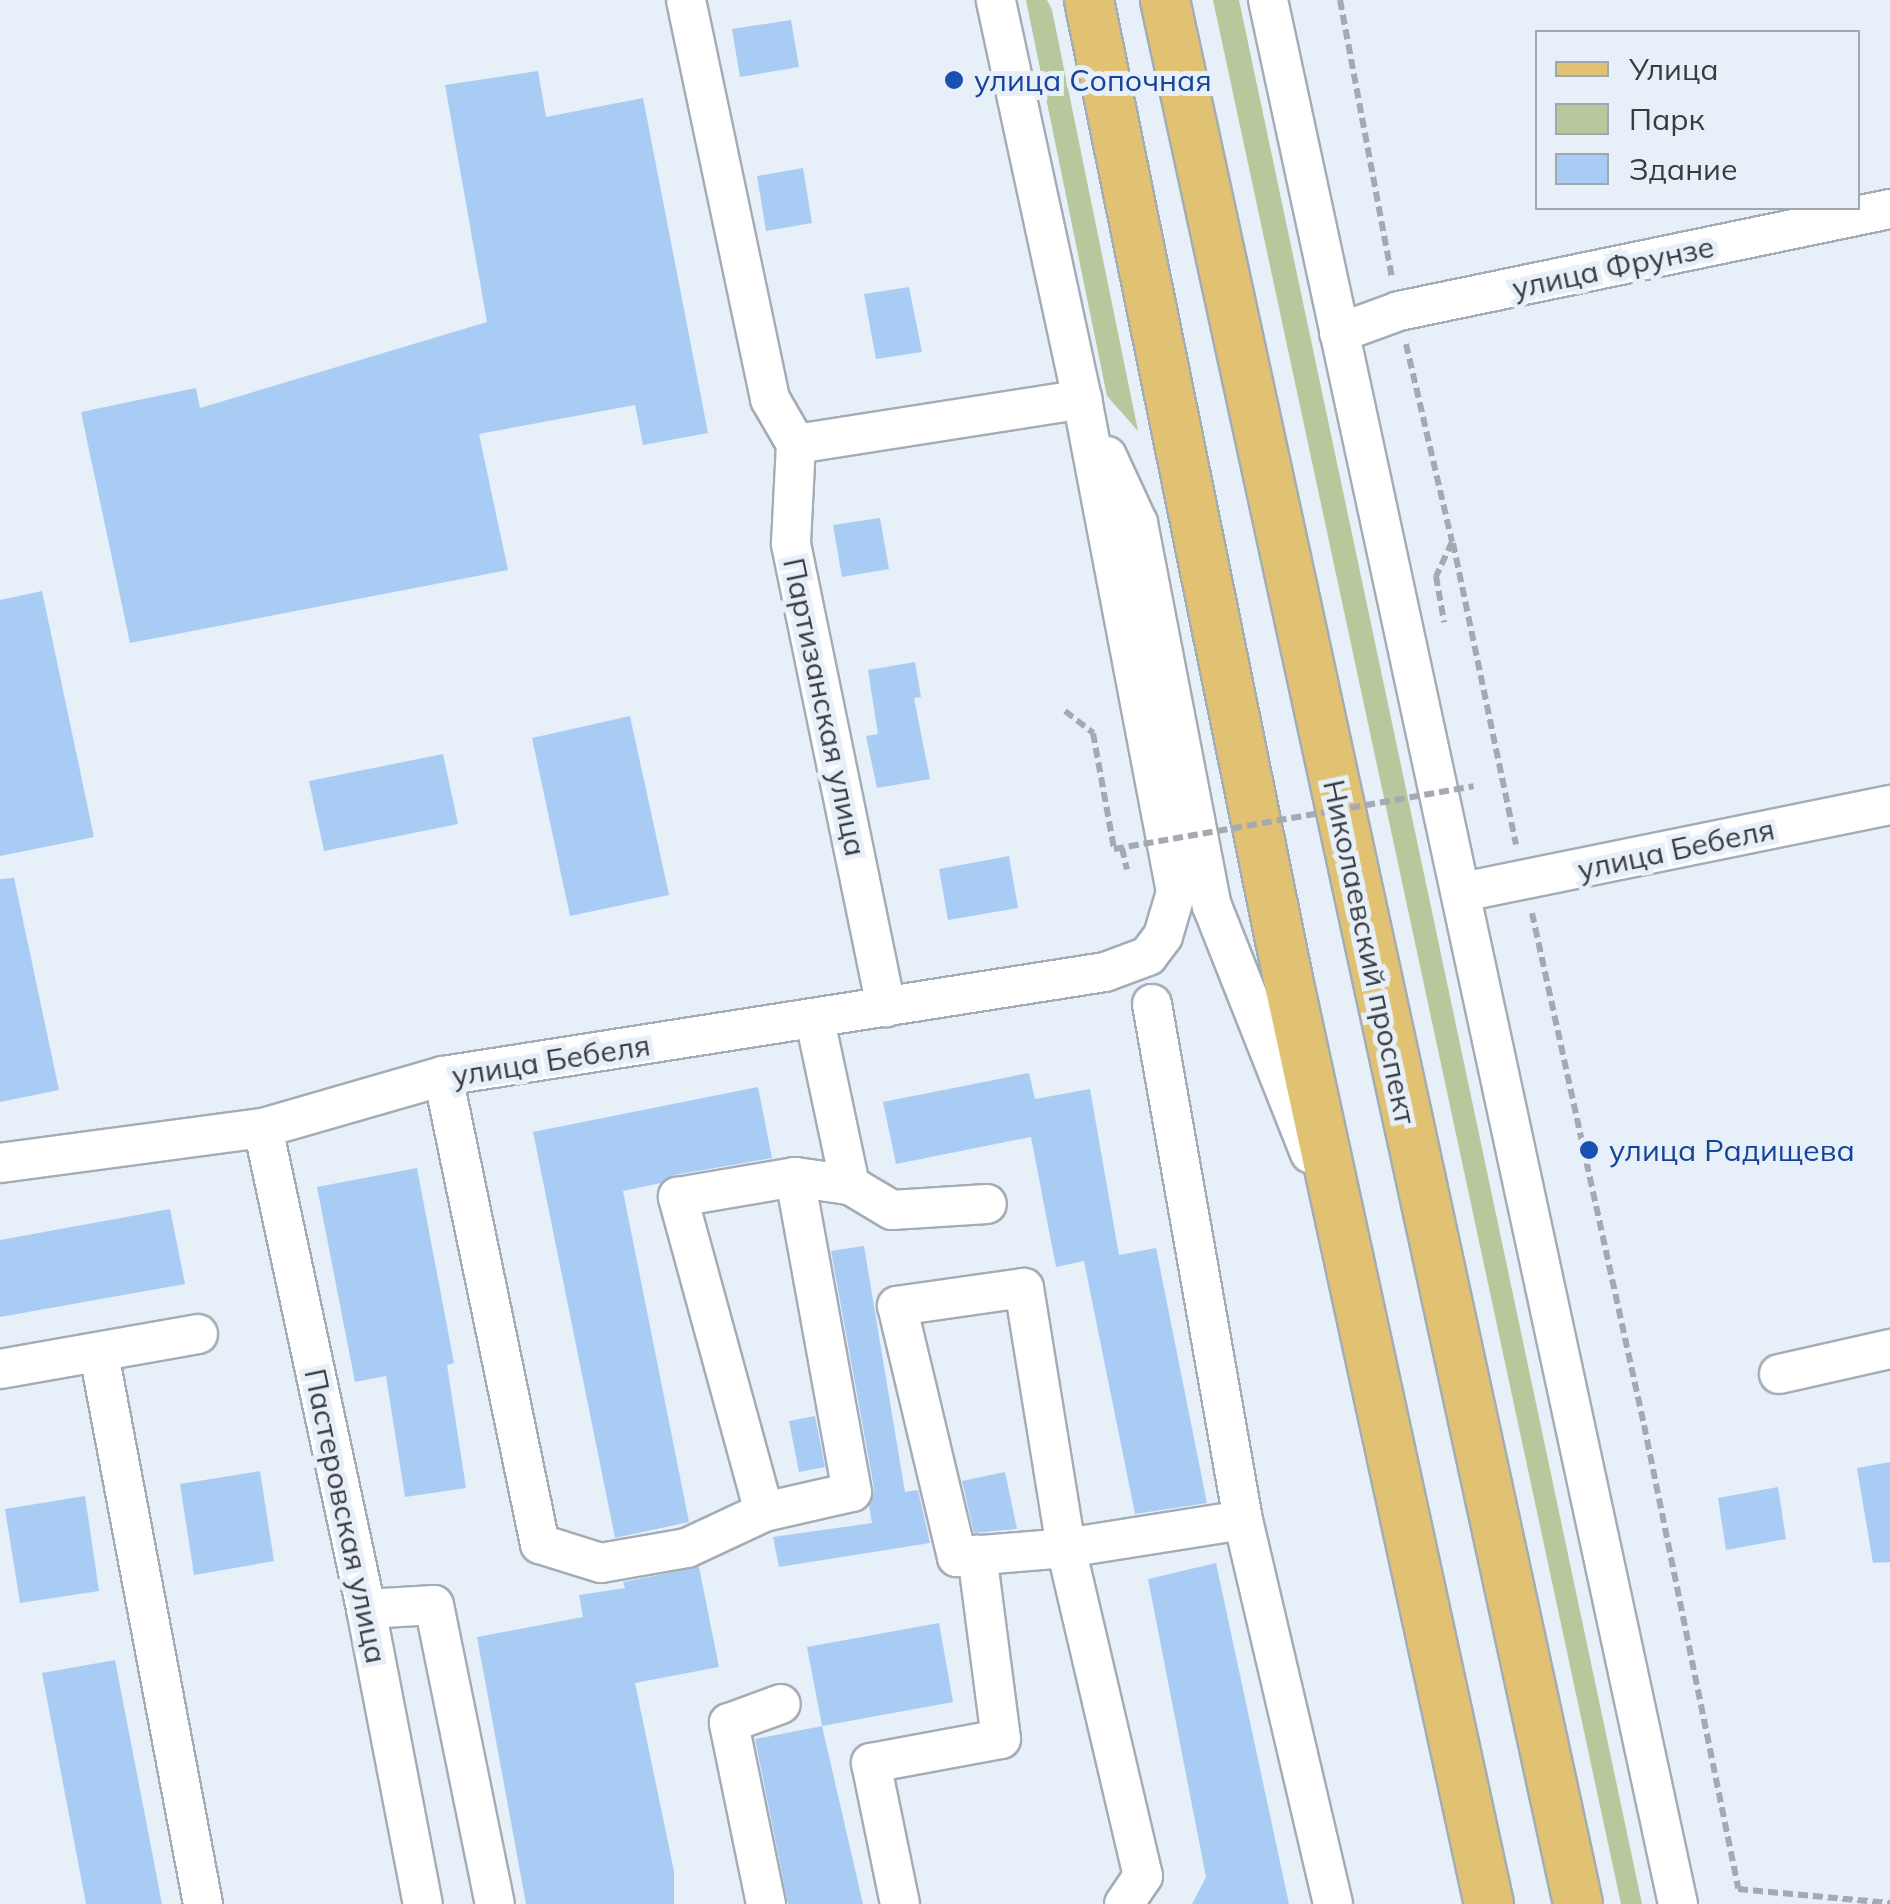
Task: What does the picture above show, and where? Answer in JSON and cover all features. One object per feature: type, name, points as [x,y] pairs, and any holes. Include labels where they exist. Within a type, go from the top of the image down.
[{"type":"main road","points":[[1089,0],[1289,984],[1353,1263],[1489,1904]]},
{"type":"main road","name":"Николаевский проспект","points":[[1165,0],[1578,1904]]},
{"type":"street","points":[[686,0],[770,399],[796,444],[1082,399]]},
{"type":"street","points":[[996,0],[1082,399],[1138,523],[1212,906],[1353,1263]]},
{"type":"street","points":[[1268,0],[1678,1904]]},
{"type":"street","name":"улица Фрунзе","points":[[1339,333],[1399,311],[1890,209]]},
{"type":"street","name":"улица Бебеля","points":[[0,1163],[263,1128],[443,1076],[815,1021],[1106,972],[1148,956],[1162,936],[1176,892],[1082,399]]},
{"type":"street","name":"Партизанская улица","points":[[796,444],[791,544],[886,1008]]},
{"type":"street","name":"улица Бебеля","points":[[1462,892],[1890,805]]},
{"type":"street","points":[[1152,1004],[1244,1520],[1333,1904]]},
{"type":"street","points":[[815,1021],[850,1185]]},
{"type":"street","points":[[443,1076],[540,1544],[601,1563],[687,1548],[764,1512],[852,1492],[795,1177]]},
{"type":"street","name":"Пастеровская улица","points":[[263,1128],[366,1609],[423,1904]]},
{"type":"street","points":[[764,1512],[678,1197],[795,1177],[850,1185],[892,1210],[987,1204]]},
{"type":"street","points":[[1124,1904],[1142,1876],[1066,1548],[1024,1288],[897,1306],[957,1556],[1066,1548],[1244,1520]]},
{"type":"street","points":[[0,1369],[198,1334]]},
{"type":"street","points":[[1779,1374],[1890,1350]]},
{"type":"street","points":[[98,1354],[202,1904]]},
{"type":"street","points":[[900,1904],[871,1762],[1000,1740],[977,1555]]},
{"type":"street","points":[[366,1609],[434,1604],[494,1904]]},
{"type":"street","points":[[766,1904],[729,1723],[781,1704]]},
{"type":"path","points":[[1340,0],[1394,284]]},
{"type":"path","points":[[1406,343],[1516,844]]},
{"type":"path","points":[[1436,576],[1452,542]]},
{"type":"path","points":[[1066,710],[1093,733],[1118,848],[1127,870]]},
{"type":"path","points":[[1118,848],[1474,786]]},
{"type":"path","points":[[1531,912],[1640,1406],[1738,1889],[1890,1902]]},
{"type":"green space","points":[[1026,0],[1047,0],[1052,10],[1138,431],[1107,396]]},
{"type":"green space","points":[[1213,0],[1239,0],[1642,1904],[1621,1904]]},
{"type":"building","points":[[791,20],[799,67],[740,77],[732,29]]},
{"type":"building","points":[[538,71],[546,117],[643,98],[708,433],[643,445],[635,405],[479,434],[508,570],[130,643],[81,412],[196,388],[200,408],[487,322],[445,85]]},
{"type":"building","points":[[803,168],[812,223],[766,231],[757,176]]},
{"type":"building","points":[[909,287],[922,352],[876,359],[864,294]]},
{"type":"building","points":[[880,518],[889,569],[842,577],[833,525]]},
{"type":"building","points":[[42,591],[94,837],[0,856],[0,600]]},
{"type":"building","points":[[915,662],[921,697],[914,698],[930,779],[877,788],[866,736],[878,734],[868,670]]},
{"type":"building","points":[[630,716],[669,895],[570,916],[532,738]]},
{"type":"building","points":[[443,754],[458,824],[324,851],[309,781]]},
{"type":"building","points":[[1009,856],[1018,908],[948,920],[939,869]]},
{"type":"building","points":[[14,878],[59,1090],[0,1102],[0,879]]},
{"type":"building","points":[[1029,1073],[1035,1099],[1090,1089],[1119,1255],[1156,1248],[1207,1503],[1135,1514],[1084,1261],[1056,1267],[1031,1137],[896,1164],[883,1102]]},
{"type":"building","points":[[758,1087],[772,1158],[674,1175],[661,1183],[623,1191],[689,1522],[615,1538],[533,1132]]},
{"type":"building","points":[[417,1168],[454,1363],[447,1365],[466,1488],[405,1497],[386,1376],[355,1382],[317,1187]]},
{"type":"building","points":[[170,1209],[185,1284],[0,1317],[0,1240]]},
{"type":"building","points":[[864,1246],[905,1492],[918,1490],[930,1543],[779,1567],[773,1537],[872,1523],[869,1506],[874,1488],[831,1251]]},
{"type":"building","points":[[815,1416],[825,1467],[799,1472],[789,1421]]},
{"type":"building","points":[[1890,1462],[1890,1562],[1873,1563],[1857,1468]]},
{"type":"building","points":[[260,1471],[274,1561],[194,1575],[180,1484]]},
{"type":"building","points":[[1005,1472],[1017,1529],[974,1533],[962,1481]]},
{"type":"building","points":[[1778,1487],[1786,1539],[1726,1550],[1718,1498]]},
{"type":"building","points":[[85,1496],[99,1591],[20,1603],[5,1509]]},
{"type":"building","points":[[1216,1563],[1289,1904],[1192,1904],[1206,1877],[1148,1579]]},
{"type":"building","points":[[699,1567],[719,1667],[635,1683],[674,1871],[674,1904],[526,1904],[477,1637],[583,1617],[579,1595],[625,1588],[623,1582]]},
{"type":"building","points":[[939,1623],[953,1702],[822,1726],[807,1647]]},
{"type":"building","points":[[115,1660],[162,1904],[86,1904],[42,1673]]},
{"type":"building","points":[[822,1726],[863,1904],[788,1904],[755,1739]]},
{"type":"place","name":"улица Сопочная","points":[[954,80]]},
{"type":"place","name":"улица Радищева","points":[[1589,1150]]}]
